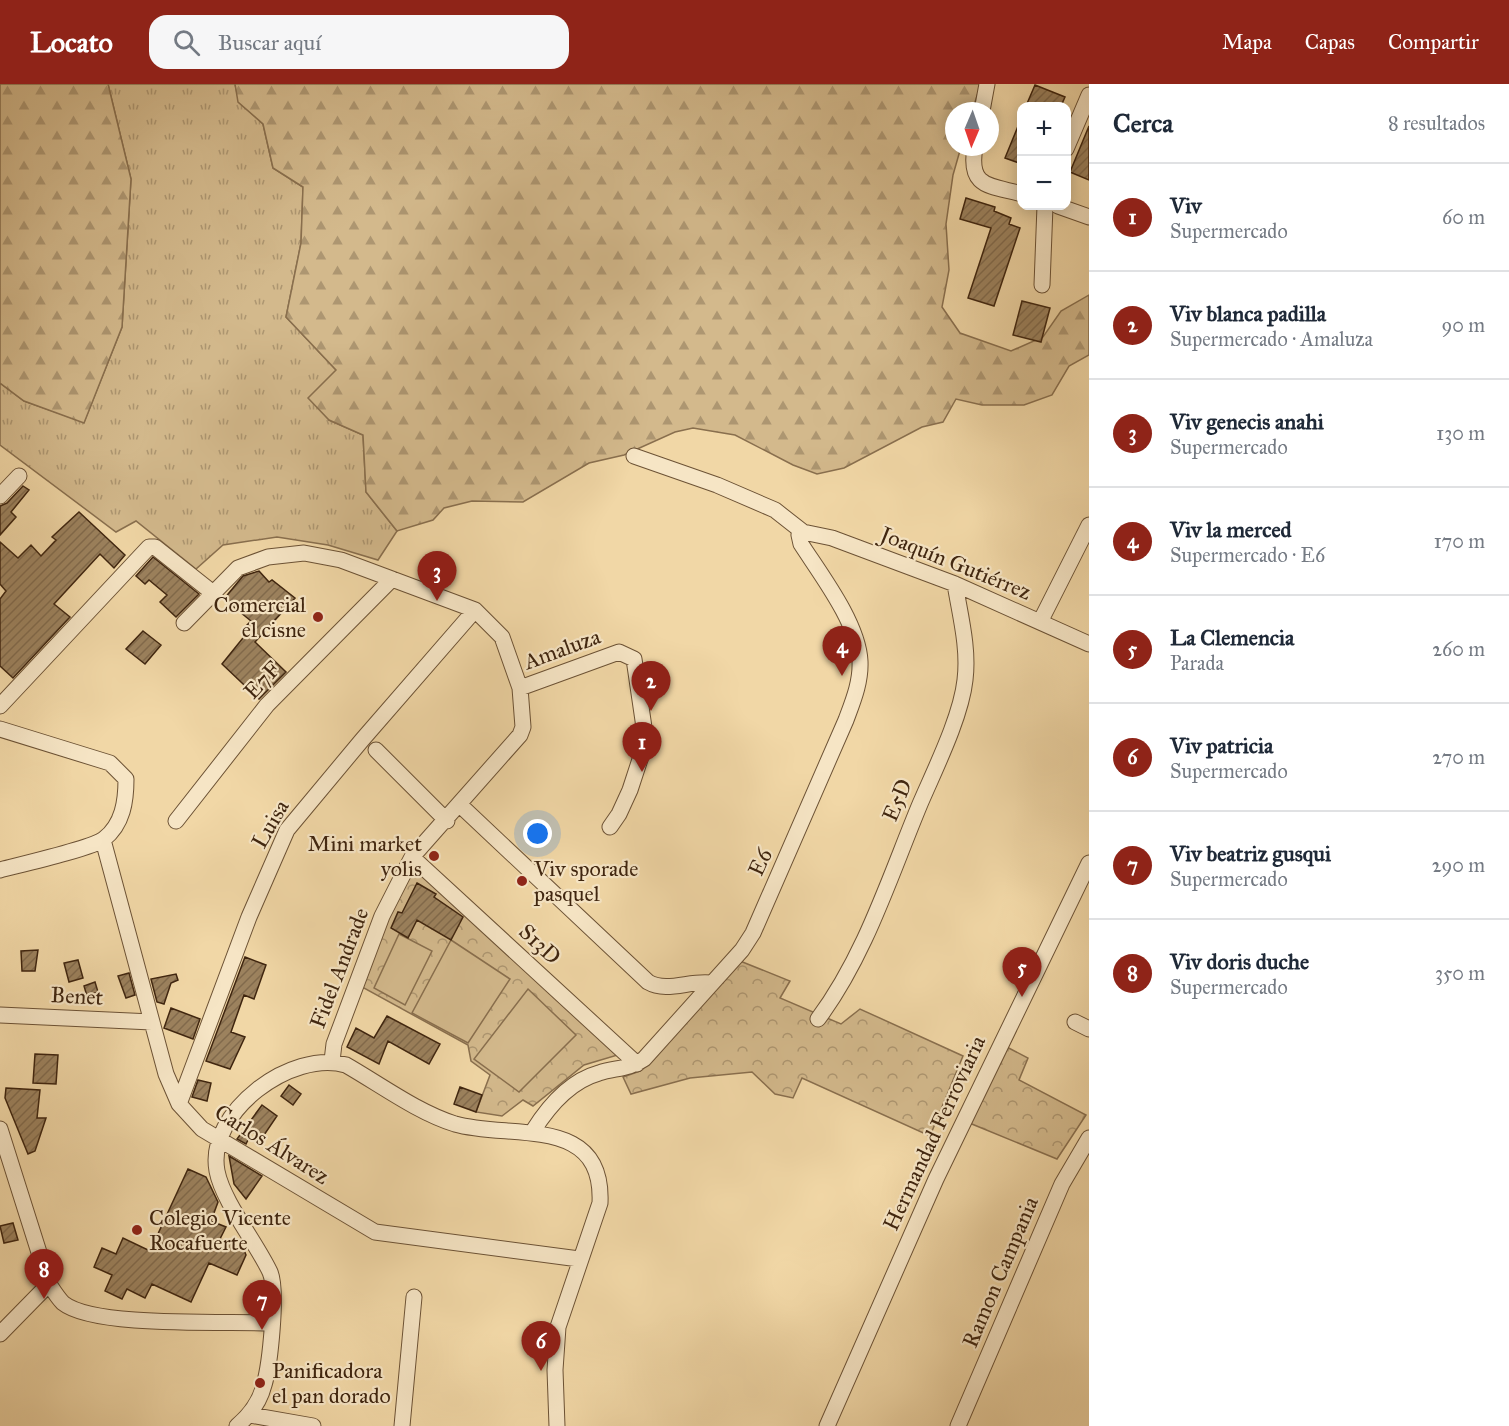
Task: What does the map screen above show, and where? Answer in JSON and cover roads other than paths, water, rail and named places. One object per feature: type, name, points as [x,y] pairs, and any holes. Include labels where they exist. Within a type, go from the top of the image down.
[{"type":"street","points":[[984,102],[987,84]]},
{"type":"street","points":[[1071,137],[1089,96]]},
{"type":"street","points":[[974,156],[973,171],[976,178],[982,183],[1017,193]]},
{"type":"street","points":[[1042,285],[1045,210]]},
{"type":"street","points":[[1069,210],[1089,217]]},
{"type":"street","points":[[634,456],[717,485],[775,510],[803,532]]},
{"type":"street","points":[[0,496],[19,476]]},
{"type":"street","points":[[1040,622],[1089,525]]},
{"type":"street","name":"Joaquín Gutiérrez","points":[[803,532],[832,538],[954,584],[1089,644]]},
{"type":"street","name":"E6","points":[[637,1064],[742,951],[753,933],[846,720],[858,683],[860,660],[855,638],[836,598],[801,544],[799,535],[803,532]]},
{"type":"street","points":[[0,706],[149,547],[155,547],[213,593]]},
{"type":"street","name":"Fidel Andrade","points":[[184,623],[238,568],[268,557],[304,553],[341,560],[432,592],[475,610],[502,637],[520,688],[522,731],[447,821],[412,857],[382,916],[334,1044],[332,1061]]},
{"type":"street","name":"E7F","points":[[177,821],[267,705],[392,579]]},
{"type":"street","name":"E5D","points":[[818,1019],[834,997],[868,928],[949,736],[965,680],[964,636],[954,584]]},
{"type":"street","name":"Luisa","points":[[179,1104],[249,917],[287,830],[475,610]]},
{"type":"street","name":"Amaluza","points":[[520,688],[619,652],[634,659],[637,666],[646,741],[630,790],[610,827]]},
{"type":"street","points":[[0,729],[110,763],[126,779],[126,800],[118,823],[103,840],[0,870]]},
{"type":"street","points":[[376,750],[447,821]]},
{"type":"street","points":[[460,805],[648,982],[662,987],[700,981],[711,983]]},
{"type":"street","name":"Carlos Álvarez","points":[[103,840],[166,1074],[179,1104],[201,1129],[375,1232],[579,1259]]},
{"type":"street","name":"S13D","points":[[412,857],[637,1064]]},
{"type":"street","name":"Hermandad Ferroviaria","points":[[827,1426],[936,1179],[1089,863]]},
{"type":"street","name":"Benet","points":[[0,1015],[152,1022]]},
{"type":"street","points":[[1075,1022],[1089,1029]]},
{"type":"street","points":[[237,1426],[250,1415],[264,1384],[274,1295],[271,1274],[223,1188],[217,1172],[219,1140],[240,1105],[261,1088],[282,1074],[313,1062],[332,1061],[346,1065],[431,1114],[457,1124],[533,1131],[568,1141],[592,1161],[600,1186],[600,1203],[579,1259],[558,1327],[555,1347],[557,1426]]},
{"type":"street","points":[[533,1131],[545,1112],[570,1088],[597,1073],[637,1064]]},
{"type":"street","points":[[0,1129],[50,1284],[63,1303],[86,1314],[114,1319],[272,1323]]},
{"type":"street","name":"Ramon Campania","points":[[958,1426],[1062,1184],[1089,1138]]},
{"type":"street","points":[[0,1334],[50,1284]]},
{"type":"street","points":[[402,1426],[414,1296]]},
{"type":"street","points":[[250,1415],[313,1426]]},
{"type":"place","name":"Viv genecis anahi","points":[[437,601]]},
{"type":"place","name":"Comercial el cisne","points":[[318,617]]},
{"type":"place","name":"Viv la merced","points":[[842,676]]},
{"type":"place","name":"Viv blanca padilla","points":[[651,711]]},
{"type":"place","name":"Viv","points":[[642,772]]},
{"type":"place","name":"Mini market yolis","points":[[434,856]]},
{"type":"place","name":"Viv sporade pasquel","points":[[522,881]]},
{"type":"place","name":"La Clemencia","points":[[1022,997]]},
{"type":"place","name":"Colegio Vicente Rocafuerte","points":[[137,1230]]},
{"type":"place","name":"Viv doris duche","points":[[44,1299]]},
{"type":"place","name":"Viv beatriz gusqui","points":[[262,1330]]},
{"type":"place","name":"Viv patricia","points":[[541,1371]]},
{"type":"place","name":"Panificadora el pan dorado","points":[[260,1383]]}]
